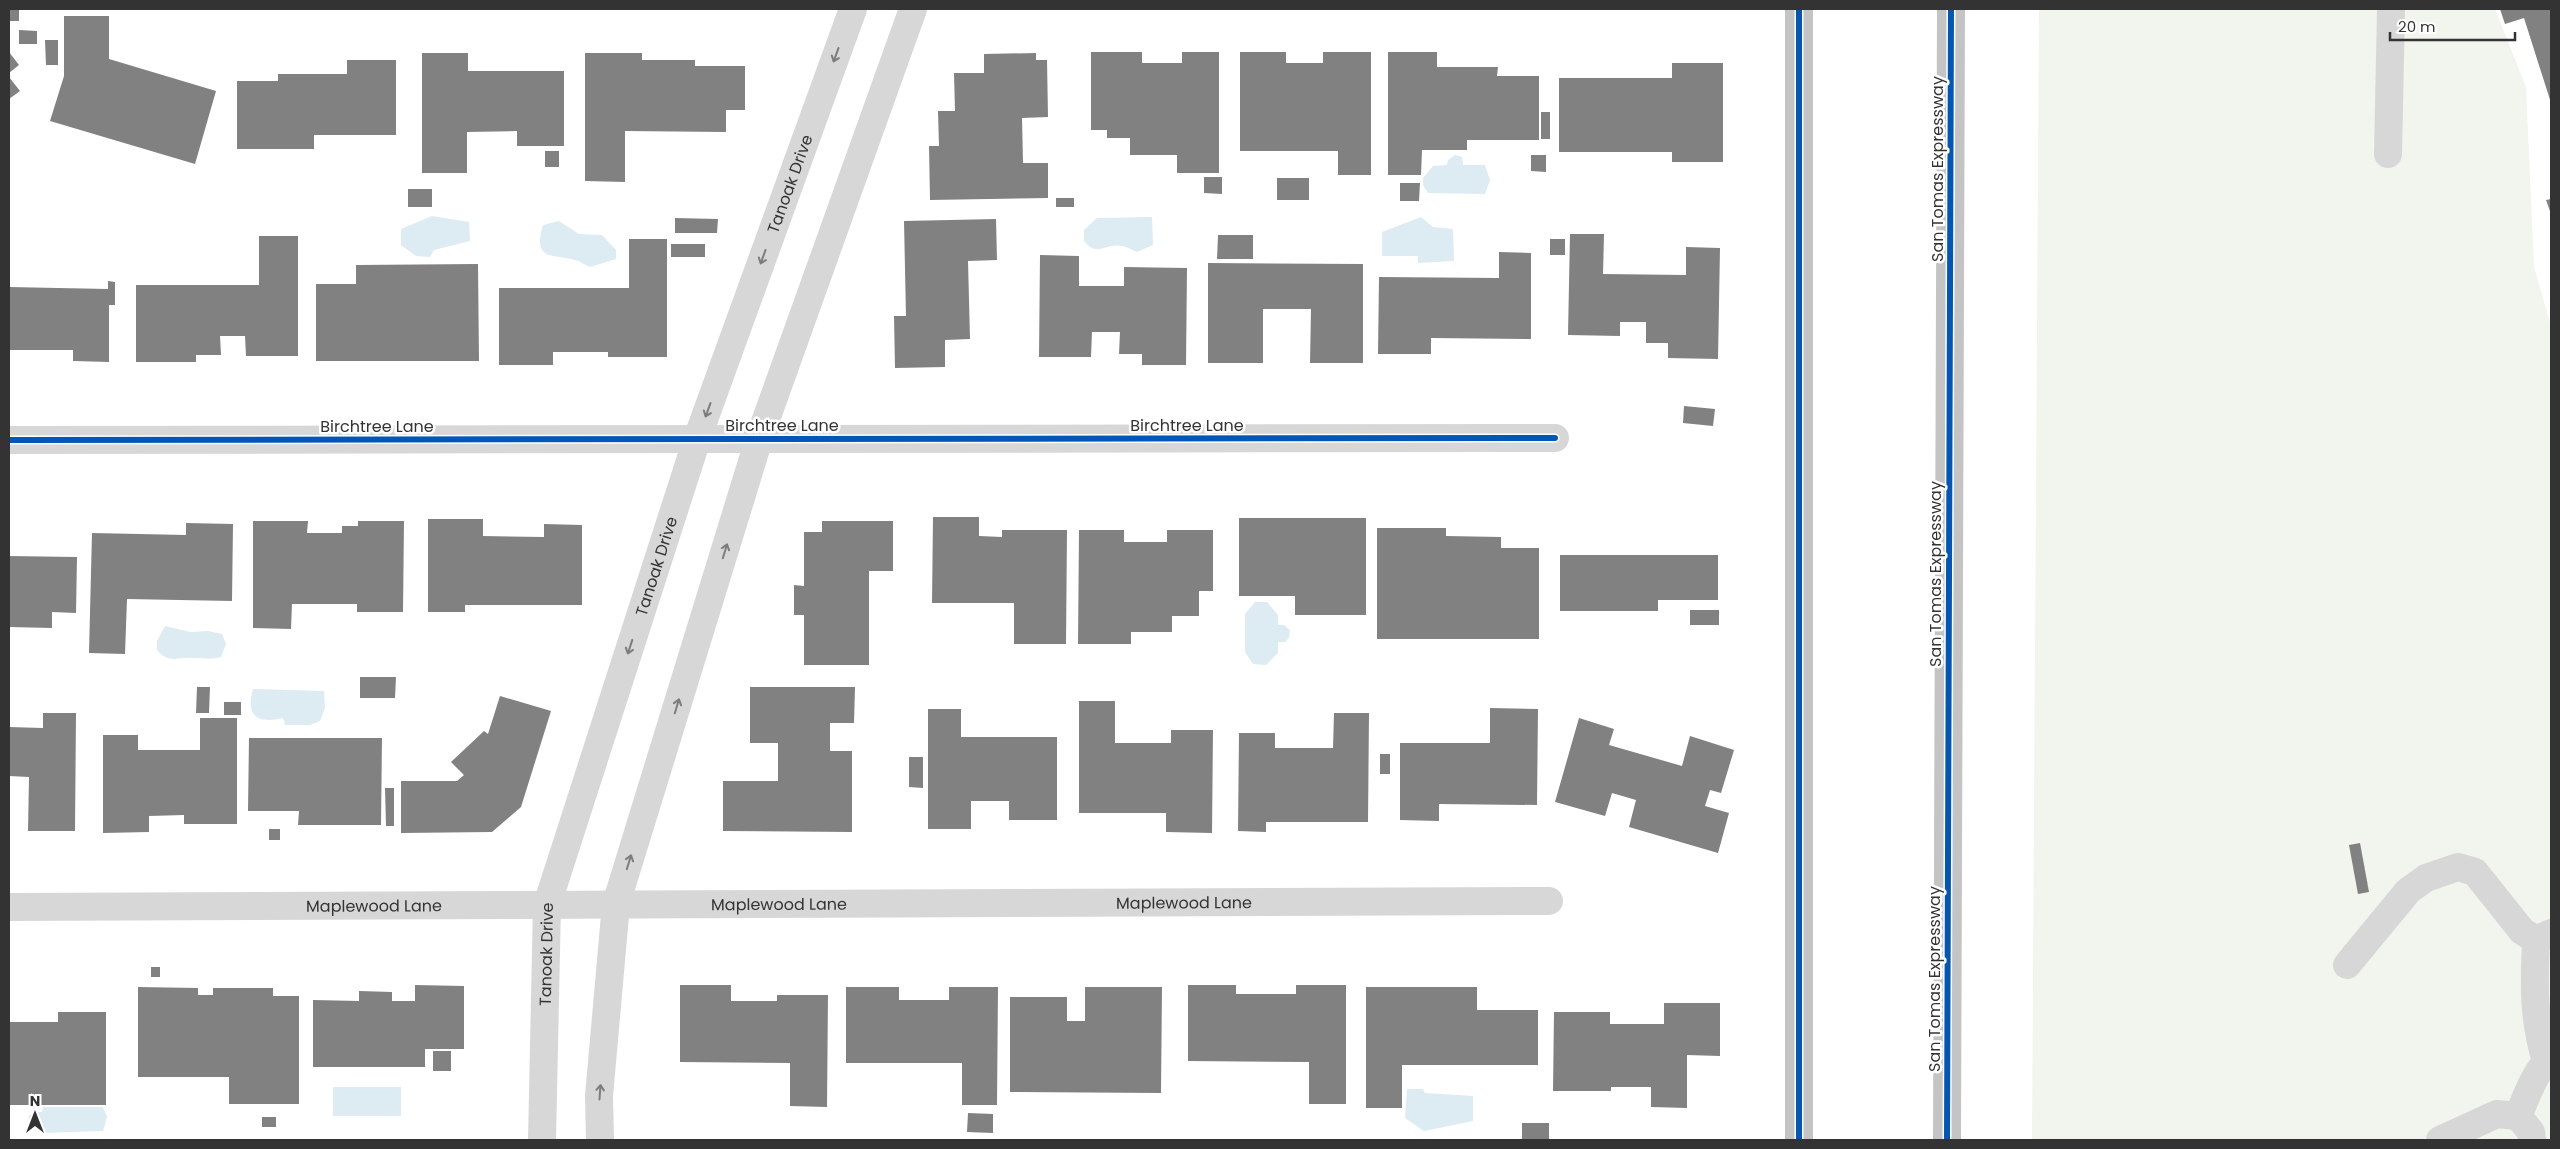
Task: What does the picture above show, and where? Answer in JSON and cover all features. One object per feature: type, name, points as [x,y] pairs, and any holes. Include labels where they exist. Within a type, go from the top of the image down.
[{"type":"highway","points":[[1798,1140],[1799,9]]},
{"type":"highway","name":"San Tomas Expressway","points":[[1947,1140],[1951,9]]},
{"type":"street","name":"Tanoak Drive","points":[[542,1140],[547,905],[697,439],[853,9]]},
{"type":"street","points":[[600,1140],[599,1096],[616,904],[759,439],[913,9]]},
{"type":"street","points":[[2388,154],[2391,9]]},
{"type":"street","name":"Birchtree Lane","points":[[9,440],[1555,438]]},
{"type":"street","points":[[2347,965],[2408,891],[2426,878],[2458,867],[2475,872],[2522,930],[2544,936],[2534,983],[2536,1030],[2549,1061],[2530,1087],[2518,1116]]},
{"type":"street","name":"Maplewood Lane","points":[[9,907],[1549,901]]},
{"type":"street","points":[[2440,1140],[2497,1114],[2518,1116],[2531,1132],[2532,1140]]},
{"type":"shaded area","points":[[2039,9],[2495,9],[2526,87],[2534,267],[2551,326],[2551,1140],[2032,1140]]},
{"type":"shaded area","points":[[1455,155],[1462,157],[1463,165],[1485,165],[1490,180],[1485,194],[1428,193],[1423,185],[1423,178],[1433,166],[1447,165],[1448,160]]},
{"type":"shaded area","points":[[432,216],[469,222],[470,241],[434,250],[430,257],[416,256],[401,245],[401,229]]},
{"type":"shaded area","points":[[1152,217],[1153,245],[1137,252],[1121,246],[1093,249],[1084,241],[1084,230],[1097,218]]},
{"type":"shaded area","points":[[1421,217],[1433,227],[1453,229],[1454,261],[1418,263],[1418,256],[1382,256],[1382,232]]},
{"type":"shaded area","points":[[559,221],[579,234],[602,235],[616,250],[616,259],[590,267],[577,261],[547,254],[540,245],[543,225]]},
{"type":"shaded area","points":[[1255,602],[1267,602],[1278,615],[1278,625],[1284,625],[1290,630],[1289,638],[1285,642],[1278,642],[1278,653],[1266,665],[1253,664],[1245,652],[1245,614]]},
{"type":"shaded area","points":[[165,626],[191,632],[208,631],[222,634],[226,644],[221,657],[211,659],[170,659],[162,655],[157,650],[157,641]]},
{"type":"shaded area","points":[[253,689],[324,691],[325,708],[320,721],[310,725],[285,725],[283,718],[274,720],[260,719],[252,712],[251,699]]},
{"type":"shaded area","points":[[333,1087],[401,1087],[401,1116],[333,1116]]},
{"type":"shaded area","points":[[1407,1089],[1423,1089],[1425,1093],[1473,1096],[1473,1121],[1424,1131],[1405,1118]]},
{"type":"shaded area","points":[[43,1107],[103,1107],[107,1117],[103,1131],[42,1133],[42,1125],[33,1125],[28,1116],[35,1112],[42,1112]]},
{"type":"building","points":[[9,9],[19,9],[19,21],[9,21]]},
{"type":"building","points":[[2500,9],[2551,9],[2551,103],[2524,18],[2505,24]]},
{"type":"building","points":[[64,16],[109,16],[109,59],[216,91],[195,164],[50,121],[64,76]]},
{"type":"building","points":[[19,30],[37,31],[37,44],[19,44]]},
{"type":"building","points":[[45,40],[58,40],[58,65],[46,65]]},
{"type":"building","points":[[9,52],[19,65],[9,73]]},
{"type":"building","points":[[1091,52],[1142,52],[1142,63],[1182,63],[1182,52],[1219,52],[1219,173],[1177,173],[1177,155],[1130,155],[1130,138],[1107,138],[1107,130],[1091,130]]},
{"type":"building","points":[[1240,52],[1286,52],[1286,63],[1323,63],[1323,52],[1371,52],[1371,175],[1338,175],[1338,151],[1240,151]]},
{"type":"building","points":[[1388,52],[1437,52],[1437,67],[1498,67],[1497,76],[1539,76],[1539,140],[1467,140],[1467,150],[1422,150],[1421,175],[1388,175]]},
{"type":"building","points":[[422,53],[468,53],[468,71],[564,71],[564,146],[517,146],[517,131],[467,132],[467,173],[422,173]]},
{"type":"building","points":[[585,53],[642,53],[642,60],[695,60],[695,66],[745,66],[745,110],[726,110],[726,132],[625,131],[625,182],[585,181]]},
{"type":"building","points":[[1036,53],[1036,60],[1047,60],[1048,117],[1022,118],[1023,163],[1048,163],[1048,198],[930,200],[929,146],[939,146],[938,111],[955,111],[954,73],[984,73],[984,54]]},
{"type":"building","points":[[347,60],[396,60],[396,135],[314,135],[314,149],[237,149],[237,81],[278,81],[278,74],[347,74]]},
{"type":"building","points":[[1672,63],[1723,63],[1723,162],[1672,162],[1672,152],[1559,152],[1559,78],[1672,78]]},
{"type":"building","points":[[9,77],[20,91],[9,99]]},
{"type":"building","points":[[1541,112],[1550,112],[1550,139],[1541,139]]},
{"type":"building","points":[[545,151],[559,151],[559,167],[545,167]]},
{"type":"building","points":[[1531,155],[1546,155],[1546,172],[1531,171]]},
{"type":"building","points":[[1204,177],[1222,177],[1222,194],[1204,193]]},
{"type":"building","points":[[1277,178],[1309,178],[1309,200],[1277,200]]},
{"type":"building","points":[[1400,183],[1420,183],[1419,201],[1400,201]]},
{"type":"building","points":[[408,189],[432,189],[432,207],[408,207]]},
{"type":"building","points":[[1056,198],[1074,198],[1074,207],[1056,207]]},
{"type":"building","points":[[2551,199],[2551,214],[2546,200]]},
{"type":"building","points":[[675,218],[718,219],[717,233],[675,233]]},
{"type":"building","points":[[996,219],[997,260],[968,261],[970,339],[945,340],[945,367],[895,368],[894,316],[906,316],[904,221]]},
{"type":"building","points":[[1570,234],[1604,234],[1603,274],[1686,275],[1686,247],[1720,248],[1718,359],[1668,358],[1668,343],[1646,343],[1646,322],[1620,322],[1620,336],[1568,335]]},
{"type":"building","points":[[1218,235],[1253,235],[1253,259],[1217,259]]},
{"type":"building","points":[[259,236],[298,236],[298,356],[246,356],[245,336],[220,336],[221,355],[196,355],[196,362],[136,362],[136,285],[259,285]]},
{"type":"building","points":[[629,239],[667,239],[667,357],[608,357],[608,352],[553,352],[553,365],[499,365],[499,288],[629,288]]},
{"type":"building","points":[[1550,239],[1565,239],[1565,255],[1550,255]]},
{"type":"building","points":[[671,244],[705,244],[705,257],[671,257]]},
{"type":"building","points":[[1499,252],[1531,253],[1531,339],[1431,338],[1431,354],[1378,354],[1379,277],[1499,278]]},
{"type":"building","points":[[1040,255],[1079,256],[1079,286],[1124,286],[1124,267],[1187,268],[1186,365],[1142,365],[1142,354],[1119,354],[1120,332],[1092,332],[1091,357],[1039,357]]},
{"type":"building","points":[[1208,263],[1363,264],[1363,363],[1310,363],[1311,309],[1263,309],[1263,363],[1208,363]]},
{"type":"building","points":[[478,264],[479,361],[316,361],[316,284],[356,284],[356,265]]},
{"type":"building","points":[[108,281],[115,282],[115,305],[109,305],[109,362],[73,361],[73,350],[9,350],[9,287],[108,289]]},
{"type":"building","points":[[1684,406],[1715,409],[1713,426],[1683,423]]},
{"type":"building","points":[[933,517],[979,517],[979,536],[1002,537],[1002,530],[1067,530],[1066,644],[1014,644],[1014,603],[932,603]]},
{"type":"building","points":[[1239,518],[1366,518],[1366,615],[1295,615],[1295,596],[1239,596]]},
{"type":"building","points":[[428,519],[483,519],[483,536],[544,537],[544,524],[582,525],[582,605],[465,605],[465,612],[428,612]]},
{"type":"building","points":[[253,521],[308,521],[307,533],[342,533],[342,526],[358,526],[358,521],[404,521],[403,612],[357,612],[357,604],[292,604],[291,629],[253,628]]},
{"type":"building","points":[[822,521],[893,521],[893,571],[869,571],[869,665],[804,665],[804,615],[794,615],[794,585],[804,586],[804,532],[822,532]]},
{"type":"building","points":[[186,523],[233,524],[232,601],[127,599],[125,654],[89,653],[92,533],[186,535]]},
{"type":"building","points":[[1377,528],[1446,528],[1446,536],[1501,537],[1501,548],[1539,548],[1539,639],[1377,639]]},
{"type":"building","points":[[1079,530],[1124,530],[1124,542],[1167,542],[1167,530],[1213,530],[1213,591],[1199,591],[1199,616],[1172,616],[1172,632],[1131,632],[1131,644],[1078,644]]},
{"type":"building","points":[[1560,555],[1718,555],[1718,600],[1658,600],[1658,611],[1560,611]]},
{"type":"building","points":[[9,556],[77,557],[76,613],[52,612],[52,628],[9,627]]},
{"type":"building","points":[[1690,610],[1719,610],[1719,625],[1690,625]]},
{"type":"building","points":[[360,677],[396,677],[395,698],[360,698]]},
{"type":"building","points":[[197,687],[210,687],[209,713],[196,713]]},
{"type":"building","points":[[750,687],[855,687],[854,723],[830,723],[830,751],[852,751],[852,832],[723,831],[723,781],[778,781],[778,743],[750,743]]},
{"type":"building","points":[[500,696],[551,711],[521,807],[492,832],[401,833],[401,781],[457,781],[464,775],[451,762],[484,731],[488,734]]},
{"type":"building","points":[[1079,701],[1115,701],[1115,743],[1171,743],[1171,730],[1213,730],[1212,833],[1166,832],[1166,813],[1079,813]]},
{"type":"building","points":[[224,702],[241,702],[241,715],[224,715]]},
{"type":"building","points":[[1490,708],[1538,709],[1537,805],[1439,804],[1439,821],[1400,820],[1400,743],[1490,743]]},
{"type":"building","points":[[928,709],[961,709],[961,737],[1057,737],[1057,820],[1009,820],[1009,801],[971,801],[971,829],[928,829]]},
{"type":"building","points":[[43,713],[76,713],[75,831],[28,831],[29,777],[9,776],[9,727],[43,728]]},
{"type":"building","points":[[1334,713],[1369,713],[1368,822],[1266,822],[1266,832],[1238,831],[1239,733],[1275,733],[1275,748],[1333,748]]},
{"type":"building","points":[[200,718],[237,718],[237,824],[184,824],[184,815],[149,816],[149,832],[103,833],[103,735],[138,735],[138,750],[200,750]]},
{"type":"building","points":[[1579,718],[1614,729],[1609,745],[1682,766],[1690,736],[1734,750],[1721,793],[1710,790],[1705,806],[1729,813],[1718,853],[1629,827],[1636,800],[1612,793],[1605,816],[1555,802]]},
{"type":"building","points":[[249,738],[382,738],[381,825],[298,825],[299,811],[248,811]]},
{"type":"building","points":[[1380,754],[1390,754],[1390,774],[1380,774]]},
{"type":"building","points":[[909,757],[923,757],[923,788],[909,787]]},
{"type":"building","points":[[385,788],[394,788],[394,826],[386,826]]},
{"type":"building","points":[[269,829],[280,829],[280,840],[269,840]]},
{"type":"building","points":[[2360,843],[2369,892],[2358,894],[2349,845]]},
{"type":"building","points":[[151,967],[160,967],[160,977],[151,977]]},
{"type":"building","points":[[415,985],[464,986],[464,1049],[425,1049],[425,1067],[313,1067],[313,1000],[359,1001],[359,991],[392,992],[392,1001],[415,1001]]},
{"type":"building","points":[[680,985],[731,985],[731,1001],[777,1001],[777,995],[828,995],[827,1107],[790,1106],[790,1063],[680,1062]]},
{"type":"building","points":[[1188,985],[1236,985],[1236,994],[1296,994],[1296,985],[1346,985],[1346,1104],[1309,1104],[1309,1062],[1188,1061]]},
{"type":"building","points":[[138,987],[198,988],[198,995],[213,995],[213,988],[273,988],[273,996],[299,996],[299,1104],[229,1104],[229,1077],[138,1077]]},
{"type":"building","points":[[846,987],[899,987],[899,1000],[949,1000],[949,987],[998,987],[997,1105],[962,1105],[962,1063],[846,1063]]},
{"type":"building","points":[[1085,987],[1162,987],[1161,1093],[1010,1092],[1010,997],[1067,997],[1067,1021],[1085,1021]]},
{"type":"building","points":[[1366,987],[1477,987],[1477,1010],[1538,1010],[1538,1065],[1402,1065],[1402,1108],[1366,1108]]},
{"type":"building","points":[[1664,1003],[1720,1003],[1720,1056],[1687,1055],[1687,1108],[1651,1107],[1651,1087],[1611,1087],[1611,1091],[1553,1091],[1554,1012],[1610,1012],[1610,1024],[1664,1024]]},
{"type":"building","points":[[58,1012],[106,1012],[106,1105],[9,1105],[9,1022],[58,1022]]},
{"type":"building","points":[[433,1051],[451,1051],[451,1071],[433,1071]]},
{"type":"building","points":[[968,1113],[993,1114],[993,1133],[967,1132]]},
{"type":"building","points":[[262,1117],[276,1117],[276,1127],[262,1127]]},
{"type":"building","points":[[1522,1123],[1549,1123],[1549,1140],[1522,1140]]},
{"type":"cycle path","points":[[1799,9],[1799,1140]]},
{"type":"cycle path","points":[[1947,1140],[1951,9]]},
{"type":"cycle path","points":[[9,440],[1555,438]]}]
